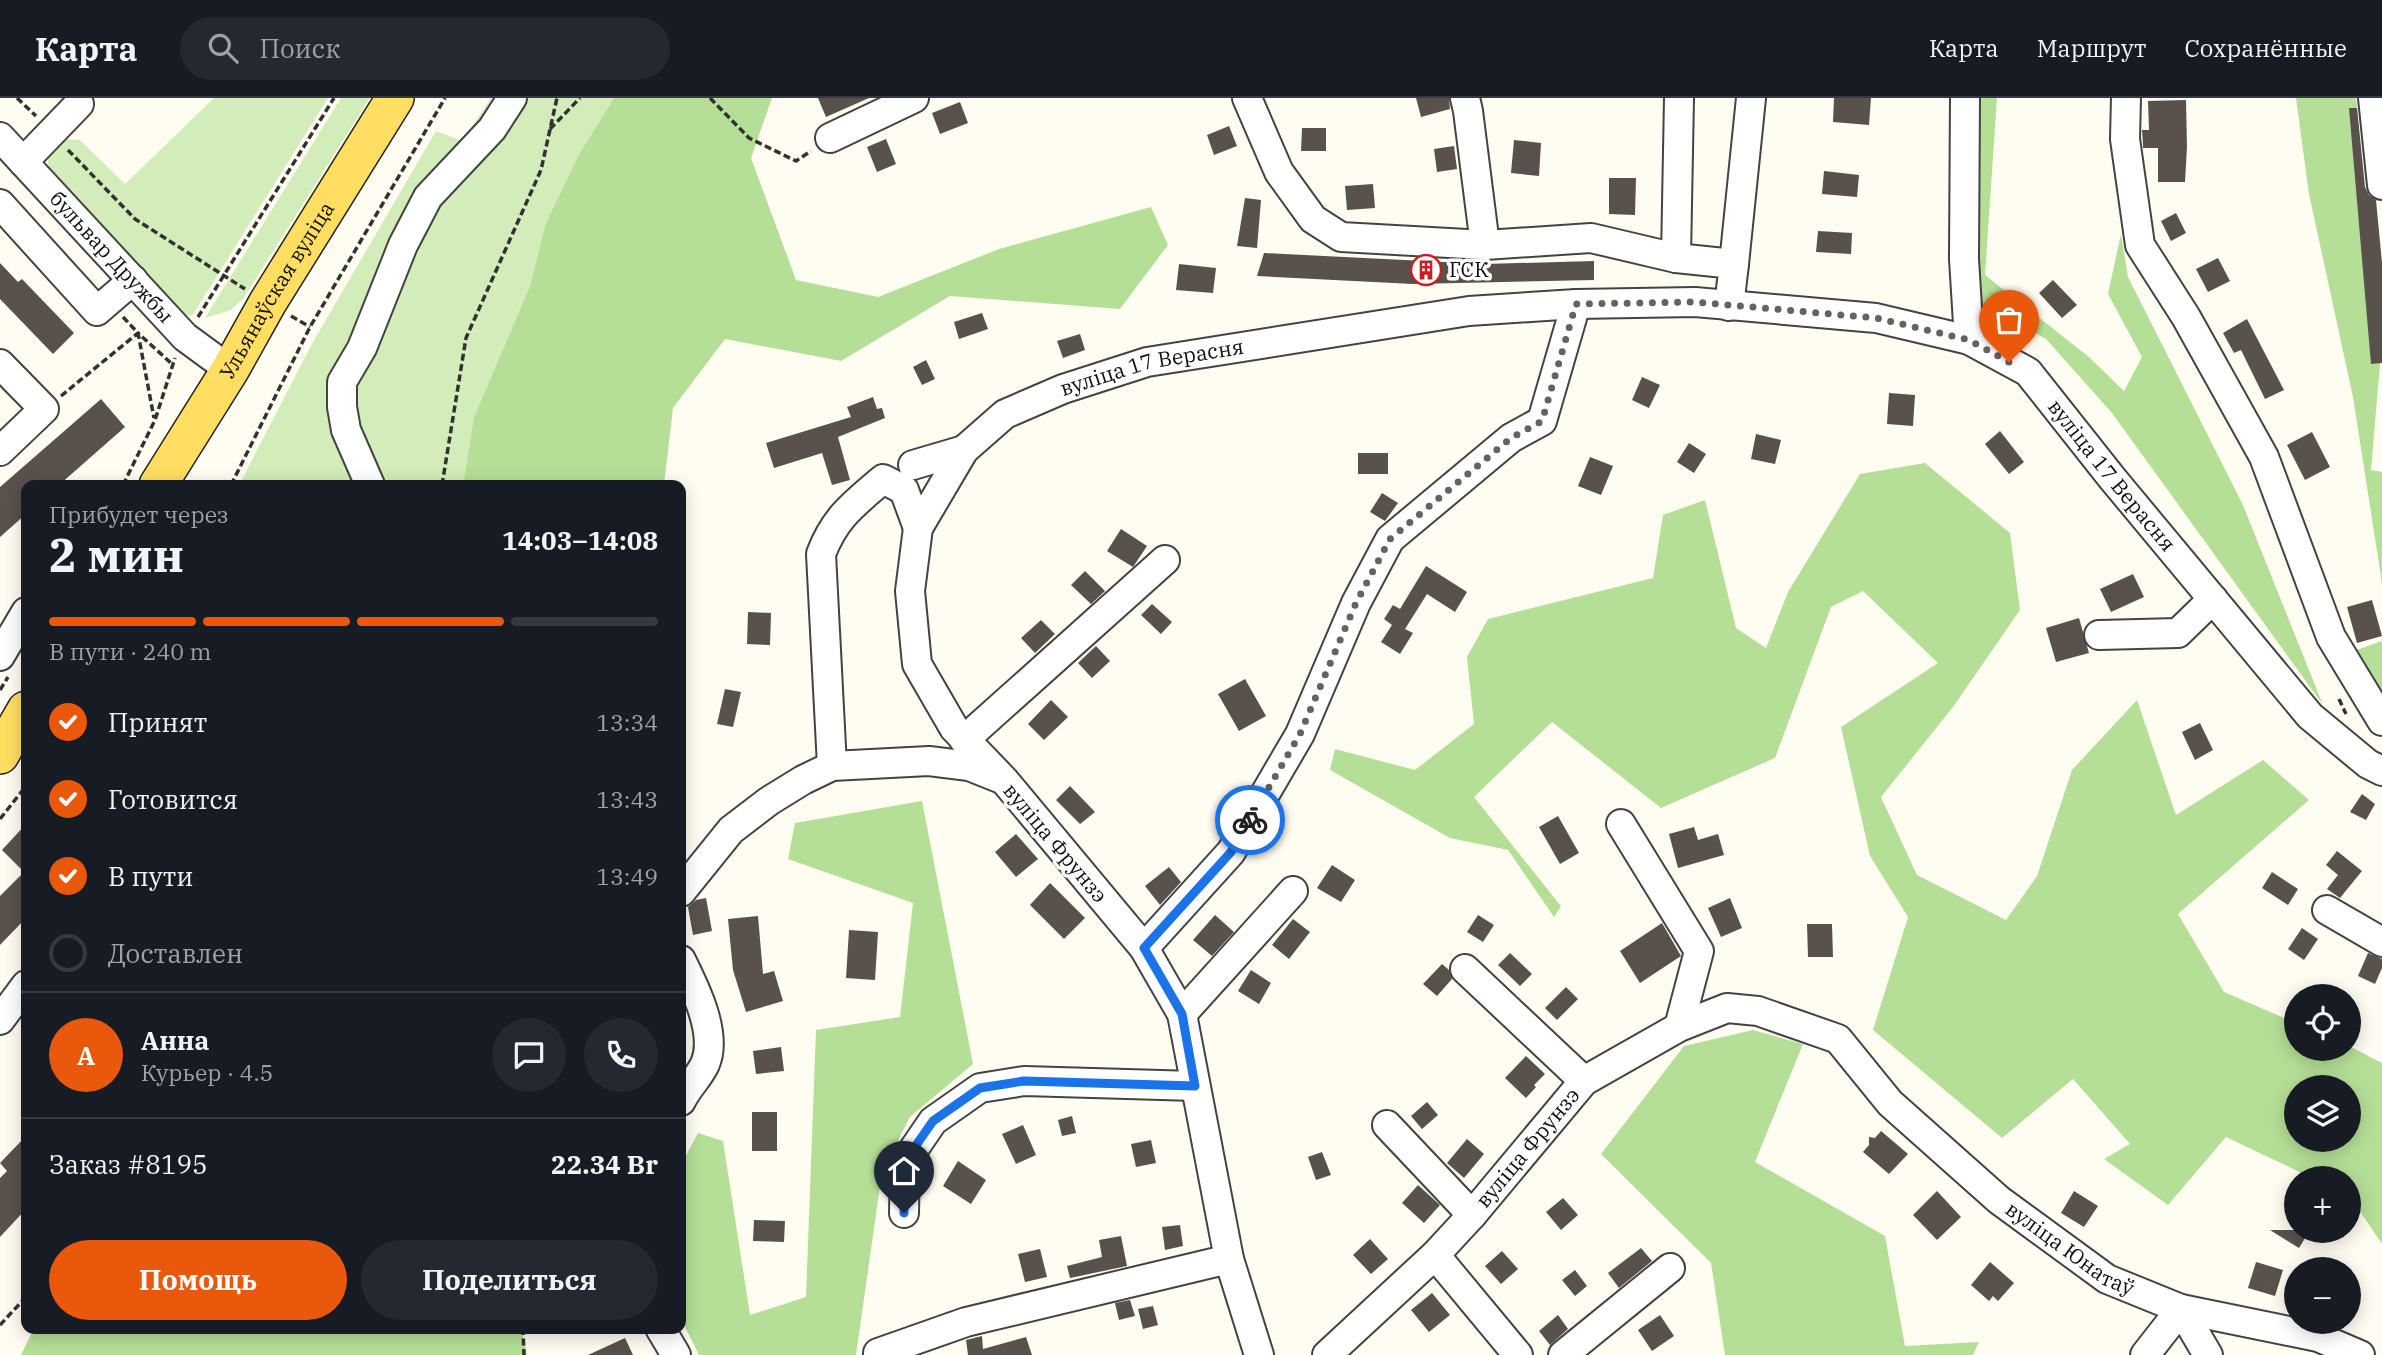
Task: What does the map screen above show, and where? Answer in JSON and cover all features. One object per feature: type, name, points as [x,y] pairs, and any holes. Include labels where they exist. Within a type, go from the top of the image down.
[{"type":"main road","name":"Ульянаўская вуліца","points":[[161,480],[395,98]]},
{"type":"main road","points":[[11,751],[21,724]]},
{"type":"street","points":[[368,480],[346,430],[342,382],[362,348],[402,244],[428,197],[492,129],[512,98]]},
{"type":"street","points":[[830,138],[915,98]]},
{"type":"street","points":[[1247,98],[1279,172],[1313,219],[1341,237],[1485,245],[1591,237],[1676,258],[1734,264]]},
{"type":"street","points":[[1465,98],[1485,245]]},
{"type":"street","points":[[1676,258],[1679,98]]},
{"type":"street","points":[[1729,306],[1751,98]]},
{"type":"street","points":[[1965,98],[1964,259],[1969,340]]},
{"type":"street","points":[[2126,98],[2125,139],[2140,245],[2186,317],[2264,457],[2331,637],[2382,721]]},
{"type":"street","points":[[2373,98],[2382,185]]},
{"type":"street","points":[[23,162],[79,104]]},
{"type":"street","name":"бульвар Дружбы","points":[[0,136],[185,337],[230,370]]},
{"type":"street","points":[[0,204],[97,311],[132,279]]},
{"type":"street","name":"вуліца 17 Верасня","points":[[1004,780],[954,728],[917,664],[910,591],[918,528],[964,450],[1005,414],[1063,389],[1147,362],[1469,311],[1576,304],[1695,302],[1876,318],[1969,340],[2028,372],[2112,478],[2310,716],[2368,764],[2382,771]]},
{"type":"street","points":[[1144,948],[1231,852],[1300,734],[1356,603],[1390,539],[1511,438],[1542,421],[1576,304]]},
{"type":"street","points":[[0,364],[44,409],[0,451]]},
{"type":"street","points":[[913,465],[964,450]]},
{"type":"street","points":[[832,766],[821,554],[828,537],[844,513],[883,479],[904,490],[918,528]]},
{"type":"street","points":[[964,740],[1165,560]]},
{"type":"street","points":[[2099,635],[2178,633],[2213,599]]},
{"type":"street","points":[[0,656],[21,620]]},
{"type":"street","name":"вуліца Фрунзэ","points":[[686,886],[731,830],[769,801],[832,766],[929,761],[969,766],[1004,780],[1144,948],[1182,1014],[1229,1259],[1259,1355]]},
{"type":"street","points":[[1621,824],[1699,951],[1679,1027]]},
{"type":"street","points":[[1182,1014],[1293,891]]},
{"type":"street","points":[[2327,910],[2382,942]]},
{"type":"street","name":"вуліца Фрунзэ","points":[[1465,969],[1584,1081]]},
{"type":"street","points":[[686,973],[709,1032],[709,1052],[704,1067],[686,1090]]},
{"type":"street","points":[[0,1020],[21,992]]},
{"type":"street","name":"вуліца Фрунзэ","points":[[1327,1355],[1435,1255],[1584,1081],[1679,1027],[1727,1008],[1758,1011],[1838,1039]]},
{"type":"street","name":"вуліца Юнатаў","points":[[1838,1039],[1890,1103],[1998,1200],[2107,1279],[2181,1309],[2318,1337],[2360,1355]]},
{"type":"street","points":[[904,1213],[905,1161],[933,1121],[980,1088],[1024,1081],[1195,1086]]},
{"type":"street","name":"вуліца Фрунзэ","points":[[1387,1125],[1472,1215]]},
{"type":"street","points":[[1435,1255],[1518,1355]]},
{"type":"street","points":[[878,1353],[966,1322],[1229,1259]]},
{"type":"street","points":[[1563,1355],[1670,1268]]},
{"type":"street","points":[[2145,1355],[2181,1309],[2208,1355]]},
{"type":"street","points":[[664,1334],[676,1355]]},
{"type":"path","points":[[18,98],[135,219],[223,277],[310,327]]},
{"type":"path","points":[[125,480],[155,420],[172,363],[185,337],[334,98]]},
{"type":"path","points":[[234,480],[310,327],[445,98]]},
{"type":"path","points":[[443,480],[466,338],[541,170],[557,98]]},
{"type":"path","points":[[550,129],[580,98]]},
{"type":"path","points":[[710,98],[749,138],[796,161],[830,138]]},
{"type":"path","points":[[109,301],[138,333],[172,363]]},
{"type":"path","points":[[44,409],[138,333]]},
{"type":"path","points":[[138,333],[155,420]]},
{"type":"path","points":[[0,818],[21,792]]},
{"type":"path","points":[[0,1325],[21,1302]]},
{"type":"path","points":[[523,1334],[524,1355]]},
{"type":"green space","points":[[214,98],[328,98],[192,316],[175,312],[49,171],[47,155],[64,139],[80,140],[125,184]]},
{"type":"green space","points":[[341,98],[370,98],[243,299],[231,310],[205,318]]},
{"type":"green space","points":[[491,98],[614,98],[579,154],[545,225],[530,286],[474,417],[464,480],[242,480],[313,342],[436,131],[462,141]]},
{"type":"green space","points":[[614,98],[772,98],[751,158],[796,280],[878,297],[999,249],[1151,207],[1168,245],[1120,309],[950,296],[841,361],[725,339],[673,408],[665,480],[464,480],[474,417],[530,286],[545,225],[579,154]]},
{"type":"green space","points":[[1975,98],[1997,98],[1985,275],[2089,357],[2124,391],[2142,357],[2108,294],[2121,234],[2128,277],[2243,505],[2323,705],[2112,413],[2046,339],[1974,301]]},
{"type":"green space","points":[[2296,98],[2356,98],[2380,364],[2371,470],[2382,472],[2382,583],[2353,397],[2309,194]]},
{"type":"green space","points":[[1925,463],[2010,533],[2020,610],[1953,707],[1881,797],[1917,875],[2006,920],[2037,876],[2072,770],[2137,700],[2176,815],[2263,760],[2309,800],[2178,914],[2224,992],[2284,1018],[2284,1061],[2361,1061],[2361,1052],[2382,1063],[2382,1244],[2361,1213],[2361,1166],[2287,1166],[2226,1137],[2168,1205],[2104,1159],[2130,1144],[2073,1079],[2002,1138],[1873,1030],[1908,917],[1870,856],[1841,727],[1938,663],[1863,591],[1831,607],[1775,758],[1661,808],[1552,722],[1474,797],[1561,906],[1554,917],[1508,850],[1450,838],[1330,770],[1335,749],[1415,770],[1474,724],[1467,657],[1488,619],[1653,578],[1663,515],[1705,500],[1736,628],[1766,648],[1788,592],[1860,474]]},
{"type":"green space","points":[[2382,641],[2382,700],[2351,652]]},
{"type":"green space","points":[[922,801],[973,1064],[910,1117],[882,1172],[856,1355],[699,1355],[686,1329],[686,1156],[698,1133],[723,1141],[750,1315],[806,1297],[816,1030],[900,1017],[913,903],[788,859],[795,823]]},
{"type":"green space","points":[[1753,1030],[1803,1044],[1755,1162],[1885,1236],[1905,1346],[1979,1342],[1973,1355],[1725,1355],[1711,1263],[1601,1154],[1684,1046]]},
{"type":"green space","points":[[31,1334],[522,1334],[527,1355],[21,1355]]},
{"type":"building","points":[[818,98],[869,98],[826,117]]},
{"type":"building","points":[[1416,98],[1449,98],[1450,109],[1421,117]]},
{"type":"building","points":[[1834,98],[1871,98],[1869,125],[1833,122]]},
{"type":"building","points":[[2186,100],[2185,182],[2158,182],[2158,148],[2143,148],[2142,130],[2149,130],[2148,101]]},
{"type":"building","points":[[960,102],[968,123],[940,134],[932,113]]},
{"type":"building","points":[[2349,108],[2357,108],[2365,187],[2369,195],[2376,200],[2382,263],[2382,363],[2371,364]]},
{"type":"building","points":[[1229,126],[1237,146],[1214,155],[1207,135]]},
{"type":"building","points":[[1302,128],[1326,128],[1326,151],[1301,151]]},
{"type":"building","points":[[886,139],[896,164],[877,172],[867,147]]},
{"type":"building","points":[[1514,140],[1541,143],[1539,176],[1511,173]]},
{"type":"building","points":[[1454,146],[1457,169],[1437,172],[1434,149]]},
{"type":"building","points":[[1824,171],[1859,175],[1857,197],[1822,194]]},
{"type":"building","points":[[1609,178],[1636,178],[1635,215],[1609,214]]},
{"type":"building","points":[[1373,184],[1375,208],[1347,210],[1345,186]]},
{"type":"building","points":[[1245,198],[1261,200],[1257,248],[1237,246]]},
{"type":"building","points":[[2176,213],[2186,233],[2171,241],[2161,221]]},
{"type":"building","points":[[1818,231],[1852,233],[1851,254],[1816,252]]},
{"type":"building","name":"ГСК","points":[[1264,253],[1485,264],[1594,261],[1594,280],[1413,284],[1257,276]]},
{"type":"building","points":[[2218,258],[2230,281],[2208,292],[2196,269]]},
{"type":"building","points":[[0,263],[18,282],[22,279],[74,333],[53,354],[0,299]]},
{"type":"building","points":[[1179,264],[1216,268],[1213,293],[1176,290]]},
{"type":"building","points":[[2053,280],[2077,305],[2062,318],[2039,293]]},
{"type":"building","points":[[982,313],[988,329],[959,339],[954,322]]},
{"type":"building","points":[[2247,319],[2284,390],[2265,399],[2241,350],[2234,353],[2223,333]]},
{"type":"building","points":[[1080,334],[1085,350],[1063,358],[1057,341]]},
{"type":"building","points":[[926,360],[935,379],[922,385],[913,367]]},
{"type":"building","points":[[1642,377],[1660,385],[1649,408],[1632,400]]},
{"type":"building","points":[[1889,393],[1915,395],[1913,426],[1887,424]]},
{"type":"building","points":[[873,397],[877,409],[882,408],[885,418],[838,437],[850,480],[832,485],[822,453],[774,468],[766,443],[851,417],[847,407]]},
{"type":"building","points":[[101,399],[125,427],[65,480],[21,480],[21,518],[0,537],[0,487]]},
{"type":"building","points":[[2000,431],[2024,462],[2009,474],[1985,444]]},
{"type":"building","points":[[2312,432],[2330,467],[2305,480],[2287,445]]},
{"type":"building","points":[[1756,434],[1781,440],[1775,464],[1751,459]]},
{"type":"building","points":[[1689,443],[1706,454],[1694,473],[1677,462]]},
{"type":"building","points":[[1358,453],[1388,453],[1388,474],[1358,474]]},
{"type":"building","points":[[1590,457],[1613,466],[1601,495],[1578,486]]},
{"type":"building","points":[[1382,493],[1398,503],[1385,521],[1370,512]]},
{"type":"building","points":[[1121,529],[1147,546],[1133,567],[1107,551]]},
{"type":"building","points":[[1426,566],[1467,592],[1455,612],[1427,594],[1405,629],[1413,633],[1400,654],[1381,642],[1392,625],[1384,619],[1393,605],[1400,609]]},
{"type":"building","points":[[1085,571],[1105,591],[1091,604],[1071,585]]},
{"type":"building","points":[[2133,574],[2144,597],[2111,612],[2100,589]]},
{"type":"building","points":[[2372,600],[2382,636],[2357,643],[2347,607]]},
{"type":"building","points":[[1152,604],[1172,622],[1161,634],[1141,615]]},
{"type":"building","points":[[748,612],[771,613],[770,645],[747,644]]},
{"type":"building","points":[[2079,618],[2089,653],[2056,662],[2046,628]]},
{"type":"building","points":[[1041,620],[1055,634],[1035,653],[1021,638]]},
{"type":"building","points":[[1096,646],[1110,661],[1092,678],[1078,663]]},
{"type":"building","points":[[1245,679],[1266,716],[1239,731],[1218,694]]},
{"type":"building","points":[[725,689],[741,692],[733,727],[717,724]]},
{"type":"building","points":[[1051,700],[1068,717],[1044,740],[1028,724]]},
{"type":"building","points":[[2200,723],[2213,750],[2195,760],[2182,732]]},
{"type":"building","points":[[1070,786],[1095,812],[1080,824],[1056,800]]},
{"type":"building","points":[[2362,794],[2375,804],[2366,820],[2350,812]]},
{"type":"building","points":[[1558,816],[1579,853],[1560,864],[1539,827]]},
{"type":"building","points":[[1694,827],[1698,840],[1718,834],[1724,855],[1678,868],[1669,834]]},
{"type":"building","points":[[21,829],[21,869],[2,850]]},
{"type":"building","points":[[1016,834],[1038,859],[1016,877],[995,852]]},
{"type":"building","points":[[2337,851],[2362,871],[2340,898],[2327,889],[2338,875],[2326,865]]},
{"type":"building","points":[[1332,865],[1355,880],[1341,902],[1317,888]]},
{"type":"building","points":[[1169,867],[1181,882],[1160,905],[1145,886]]},
{"type":"building","points":[[2272,872],[2298,889],[2288,905],[2262,888]]},
{"type":"building","points":[[21,875],[21,923],[0,945],[0,896]]},
{"type":"building","points":[[1050,883],[1085,918],[1064,939],[1030,905]]},
{"type":"building","points":[[706,898],[712,931],[693,935],[688,907],[696,900]]},
{"type":"building","points":[[1730,898],[1742,928],[1721,937],[1708,908]]},
{"type":"building","points":[[1215,915],[1234,932],[1212,956],[1193,940]]},
{"type":"building","points":[[1478,915],[1494,925],[1483,942],[1467,932]]},
{"type":"building","points":[[758,916],[763,974],[774,971],[783,1001],[746,1012],[733,970],[728,919]]},
{"type":"building","points":[[1293,919],[1310,932],[1289,959],[1272,945]]},
{"type":"building","points":[[1662,923],[1681,956],[1640,983],[1620,951]]},
{"type":"building","points":[[1807,924],[1832,924],[1833,957],[1808,957]]},
{"type":"building","points":[[2302,928],[2318,939],[2304,960],[2288,949]]},
{"type":"building","points":[[849,930],[878,932],[875,980],[846,978]]},
{"type":"building","points":[[1510,953],[1532,974],[1520,986],[1498,965]]},
{"type":"building","points":[[2368,953],[2382,959],[2382,968],[2375,984],[2358,976]]},
{"type":"building","points":[[1442,964],[1449,970],[1452,979],[1437,996],[1423,984]]},
{"type":"building","points":[[1251,970],[1271,983],[1259,1004],[1238,991]]},
{"type":"building","points":[[1566,987],[1578,999],[1557,1020],[1545,1008]]},
{"type":"building","points":[[781,1047],[784,1071],[756,1074],[753,1051]]},
{"type":"building","points":[[1526,1056],[1545,1074],[1526,1098],[1505,1078]]},
{"type":"building","points":[[1427,1102],[1438,1115],[1422,1129],[1411,1116]]},
{"type":"building","points":[[752,1112],[777,1112],[777,1151],[752,1151]]},
{"type":"building","points":[[1072,1116],[1076,1133],[1062,1136],[1058,1120]]},
{"type":"building","points":[[1023,1125],[1036,1155],[1016,1164],[1002,1134]]},
{"type":"building","points":[[1881,1131],[1908,1154],[1889,1174],[1863,1152],[1869,1145],[1869,1137],[1875,1138]]},
{"type":"building","points":[[1467,1139],[1484,1154],[1464,1178],[1447,1163]]},
{"type":"building","points":[[1151,1140],[1156,1163],[1136,1167],[1131,1144]]},
{"type":"building","points":[[21,1141],[21,1214],[0,1237],[0,1178],[7,1171],[0,1163]]},
{"type":"building","points":[[1322,1152],[1331,1175],[1316,1180],[1308,1157]]},
{"type":"building","points":[[958,1161],[986,1180],[971,1204],[943,1186]]},
{"type":"building","points":[[1418,1185],[1440,1205],[1424,1223],[1402,1203]]},
{"type":"building","points":[[1937,1191],[1961,1217],[1937,1240],[1913,1215]]},
{"type":"building","points":[[2074,1191],[2098,1206],[2084,1227],[2061,1213]]},
{"type":"building","points":[[1563,1198],[1578,1215],[1561,1230],[1546,1212]]},
{"type":"building","points":[[754,1220],[785,1221],[784,1242],[753,1241]]},
{"type":"building","points":[[1180,1225],[1183,1246],[1165,1250],[1162,1227]]},
{"type":"building","points":[[2270,1230],[2284,1230],[2284,1239]]},
{"type":"building","points":[[1121,1236],[1127,1266],[1070,1278],[1067,1266],[1102,1257],[1099,1240]]},
{"type":"building","points":[[1370,1239],[1388,1259],[1371,1274],[1353,1255]]},
{"type":"building","points":[[1641,1248],[1652,1261],[1619,1288],[1608,1273]]},
{"type":"building","points":[[1040,1249],[1047,1277],[1025,1282],[1018,1254]]},
{"type":"building","points":[[1502,1251],[1518,1269],[1501,1284],[1485,1266]]},
{"type":"building","points":[[1990,1262],[2014,1283],[1998,1301],[1993,1296],[1989,1301],[1971,1285]]},
{"type":"building","points":[[2256,1262],[2283,1270],[2275,1296],[2248,1288]]},
{"type":"building","points":[[1575,1270],[1587,1286],[1575,1296],[1562,1280]]},
{"type":"building","points":[[1432,1293],[1450,1315],[1429,1332],[1411,1310]]},
{"type":"building","points":[[1130,1300],[1135,1316],[1119,1320],[1115,1303]]},
{"type":"building","points":[[1153,1306],[1158,1325],[1143,1329],[1138,1309]]},
{"type":"building","points":[[1558,1315],[1568,1329],[1550,1345],[1539,1331]]},
{"type":"building","points":[[1660,1315],[1674,1336],[1652,1351],[1638,1330]]},
{"type":"building","points":[[982,1336],[983,1349],[1026,1337],[1032,1355],[968,1355],[966,1340]]},
{"type":"building","points":[[625,1338],[633,1355],[588,1355]]},
{"type":"way so far","points":[[1250,820],[1300,734],[1356,603],[1390,539],[1511,438],[1542,421],[1576,304],[1695,302],[1876,318],[1969,340],[2009,362]]},
{"type":"place","name":"ГСК","points":[[1426,270]]},
{"type":"route","points":[[904,1213],[905,1161],[933,1121],[980,1088],[1024,1081],[1195,1086],[1182,1014],[1144,948],[1231,852],[1250,820]]}]
